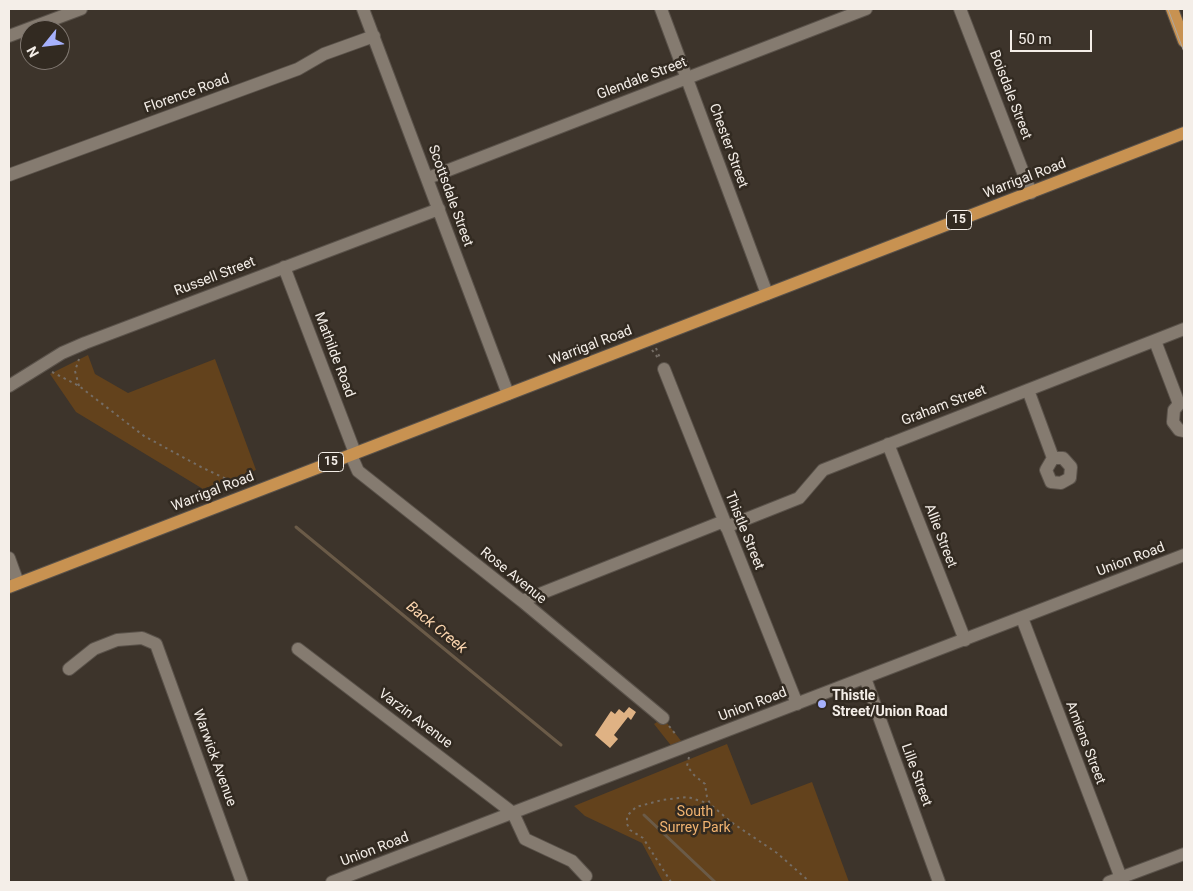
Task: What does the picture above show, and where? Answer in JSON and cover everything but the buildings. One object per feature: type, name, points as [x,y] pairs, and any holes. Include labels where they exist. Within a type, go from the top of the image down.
[{"type":"main road","points":[[1172,9],[1184,41]]},
{"type":"main road","name":"Warrigal Road","points":[[14,585],[1184,133]]},
{"type":"street","points":[[9,36],[80,9]]},
{"type":"street","name":"Scottsdale Street","points":[[363,9],[508,394]]},
{"type":"street","name":"Chester Street","points":[[661,9],[767,294]]},
{"type":"street","name":"Glendale Street","points":[[428,178],[866,9]]},
{"type":"street","name":"Boisdale Street","points":[[960,9],[1031,192]]},
{"type":"street","name":"Florence Road","points":[[9,175],[298,69],[324,54],[374,36]]},
{"type":"street","name":"Russell Street","points":[[9,386],[62,353],[85,343],[439,209]]},
{"type":"street","name":"Mathilde Road","points":[[284,267],[353,454]]},
{"type":"street","name":"Graham Street","points":[[522,602],[725,524],[800,498],[823,470],[1184,330]]},
{"type":"street","points":[[1155,341],[1182,404],[1174,410],[1173,422],[1179,430],[1184,431]]},
{"type":"street","name":"Thistle Street","points":[[664,369],[797,704]]},
{"type":"street","points":[[1028,390],[1053,458]]},
{"type":"street","name":"Allie Street","points":[[888,444],[965,640]]},
{"type":"street","name":"Rose Avenue","points":[[353,454],[358,472],[522,602],[662,718]]},
{"type":"street","name":"Union Road","points":[[332,882],[1184,555]]},
{"type":"street","points":[[9,558],[14,585]]},
{"type":"street","name":"Amiens Street","points":[[1022,618],[1115,880]]},
{"type":"street","name":"Warwick Avenue","points":[[69,669],[94,650],[117,640],[142,638],[156,644],[242,882]]},
{"type":"street","name":"Varzin Avenue","points":[[298,649],[513,813]]},
{"type":"street","name":"Lille Street","points":[[864,678],[939,882]]},
{"type":"street","points":[[513,813],[525,839],[572,861],[586,876]]},
{"type":"street","points":[[1115,880],[1184,854]]},
{"type":"path","points":[[650,339],[664,369]]},
{"type":"path","points":[[650,339],[664,369]]},
{"type":"path","points":[[79,386],[76,370],[85,343]]},
{"type":"path","points":[[42,366],[79,386],[144,436],[200,467],[235,483]]},
{"type":"path","points":[[662,718],[686,747]]},
{"type":"path","points":[[688,768],[705,784],[710,804]]},
{"type":"path","points":[[671,882],[643,838],[630,830],[627,824],[627,816],[636,807],[662,800],[688,797],[710,804],[731,822],[777,853],[810,882]]},
{"type":"green space","points":[[88,355],[95,374],[128,393],[215,359],[256,470],[203,489],[76,412],[50,374]]},
{"type":"green space","points":[[663,718],[682,742],[673,748],[654,724]]},
{"type":"green space","name":"South Surrey Park","points":[[727,744],[751,805],[812,782],[849,882],[663,882],[642,843],[585,816],[574,806]]},
{"type":"waterway","name":"Back Creek","points":[[296,527],[561,745]]},
{"type":"waterway","name":"Back Creek","points":[[644,815],[715,882]]},
{"type":"tram line","points":[[1168,9],[1184,52]]},
{"type":"place","name":"Thistle Street/Union Road","points":[[822,704]]}]
